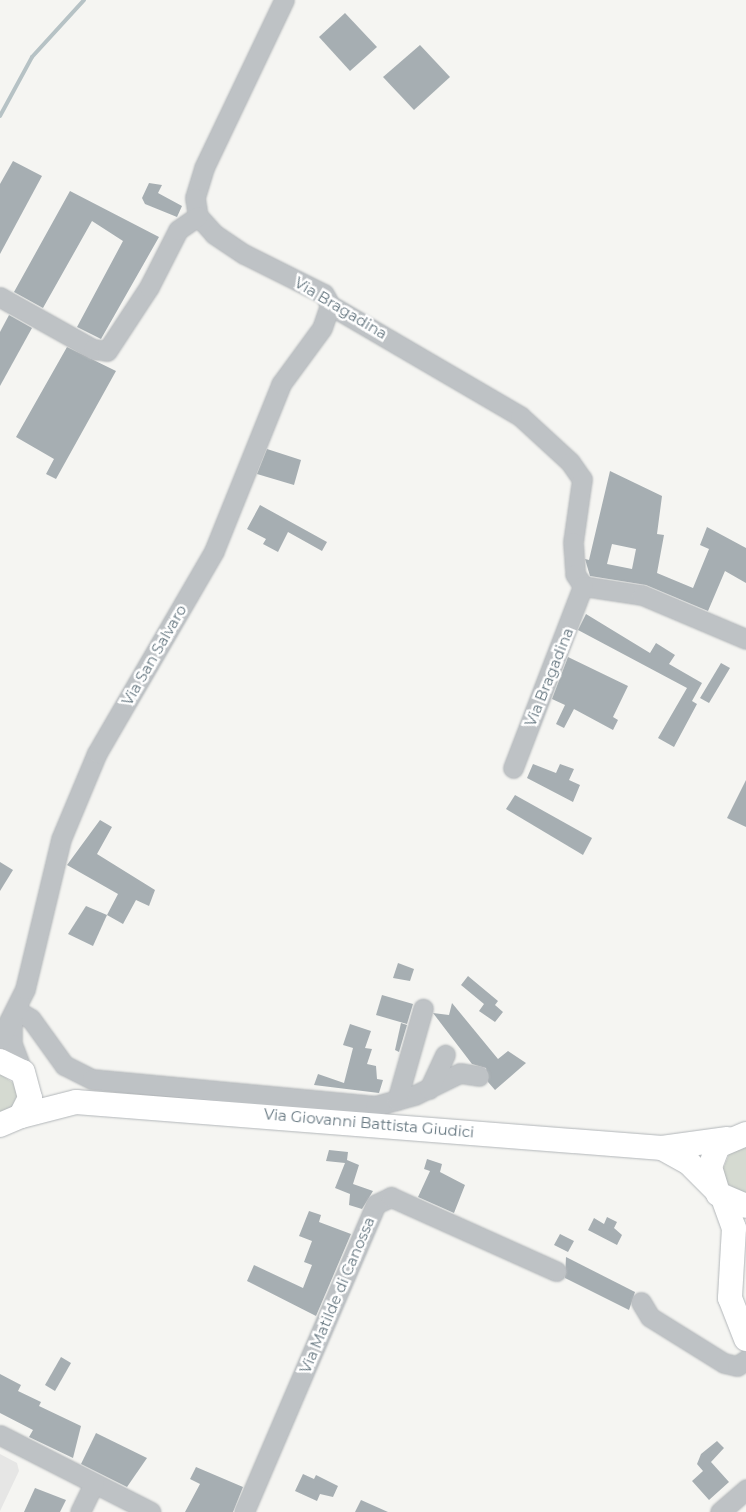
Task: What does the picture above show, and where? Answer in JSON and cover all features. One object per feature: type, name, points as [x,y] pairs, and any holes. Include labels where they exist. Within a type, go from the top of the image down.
[{"type":"main road","name":"Via Giovanni Battista Giudici","points":[[0,1061],[76,1102]]},
{"type":"main road","name":"Via Giovanni Battista Giudici","points":[[11,1121],[30,1098],[25,1075]]},
{"type":"main road","name":"Via Giovanni Battista Giudici","points":[[11,1121],[76,1102],[662,1148],[737,1137]]},
{"type":"main road","points":[[737,1137],[718,1146],[710,1167],[719,1194],[741,1235],[730,1298],[746,1339]]},
{"type":"main road","name":"Via Giovanni Battista Giudici","points":[[662,1148],[689,1163],[719,1194]]},
{"type":"main road","points":[[719,1194],[746,1206]]},
{"type":"street","points":[[0,297],[93,349],[107,351],[148,287],[178,230],[198,216],[195,198],[204,168],[284,0]]},
{"type":"street","name":"Via Bragadina","points":[[198,216],[214,234],[324,294],[330,305],[520,416],[570,462],[582,479],[574,542],[575,574],[583,586],[513,768]]},
{"type":"street","name":"Via San Salvaro","points":[[0,1039],[14,1015],[25,989],[61,839],[97,753],[214,552],[282,384],[322,328],[330,305]]},
{"type":"street","points":[[583,586],[642,595],[746,639]]},
{"type":"street","points":[[398,1100],[423,1009]]},
{"type":"street","points":[[14,1015],[31,1019],[64,1066],[92,1079],[376,1106],[429,1090],[460,1073],[479,1076]]},
{"type":"street","name":"Via San Salvaro","points":[[14,1015],[12,1044],[25,1075]]},
{"type":"street","points":[[429,1090],[445,1054]]},
{"type":"street","name":"Via Matilde di Canossa","points":[[244,1512],[376,1204],[391,1197],[556,1271]]},
{"type":"street","points":[[641,1302],[650,1317],[724,1363],[737,1366],[746,1360]]},
{"type":"street","points":[[0,1435],[151,1512]]},
{"type":"street","points":[[80,1512],[94,1484]]},
{"type":"street","points":[[720,1512],[746,1489]]},
{"type":"street","points":[[740,1512],[746,1498]]},
{"type":"shaded area","points":[[0,1074],[15,1084],[17,1096],[12,1107],[0,1113]]},
{"type":"shaded area","points":[[746,1147],[746,1194],[727,1184],[723,1169],[729,1154]]},
{"type":"shaded area","points":[[0,1454],[17,1463],[19,1471],[0,1511]]},
{"type":"building","points":[[345,13],[377,47],[350,71],[319,37]]},
{"type":"building","points":[[420,45],[450,77],[414,110],[383,77]]},
{"type":"building","points":[[13,161],[42,176],[0,254],[0,184]]},
{"type":"building","points":[[149,183],[162,185],[158,193],[182,206],[177,217],[145,204],[142,198]]},
{"type":"building","points":[[70,191],[159,237],[101,339],[77,327],[123,241],[92,221],[43,308],[14,292]]},
{"type":"building","points":[[9,315],[32,328],[0,386],[0,332]]},
{"type":"building","points":[[67,347],[116,371],[56,479],[46,474],[54,459],[16,437]]},
{"type":"building","points":[[267,449],[301,460],[294,485],[257,474]]},
{"type":"building","points":[[610,471],[662,496],[657,534],[664,535],[657,573],[693,588],[709,549],[700,545],[707,527],[746,548],[746,583],[725,571],[708,611],[646,585],[590,576],[585,559],[589,560]],"holes":[[[612,544],[636,549],[632,569],[607,564]]]},
{"type":"building","points":[[260,505],[327,542],[322,551],[288,532],[278,552],[263,544],[266,539],[247,529]]},
{"type":"building","points":[[586,614],[650,653],[656,643],[675,655],[669,664],[702,683],[692,701],[697,704],[674,747],[658,738],[687,688],[578,630]]},
{"type":"building","points":[[568,657],[628,686],[613,717],[618,720],[613,730],[574,709],[564,728],[556,724],[565,705],[552,699]]},
{"type":"building","points":[[721,663],[730,668],[709,703],[700,698]]},
{"type":"building","points":[[533,764],[556,773],[560,764],[574,769],[569,780],[580,785],[573,802],[527,778]]},
{"type":"building","points":[[746,780],[746,827],[727,818]]},
{"type":"building","points":[[515,795],[592,838],[583,855],[506,809]]},
{"type":"building","points":[[100,820],[112,827],[97,854],[155,890],[149,906],[136,900],[123,924],[107,915],[118,894],[67,865]]},
{"type":"building","points":[[0,862],[13,870],[0,891]]},
{"type":"building","points":[[86,906],[107,915],[93,946],[68,934]]},
{"type":"building","points":[[398,963],[414,969],[410,981],[393,978]]},
{"type":"building","points":[[468,976],[498,1001],[495,1005],[503,1012],[495,1022],[479,1011],[484,1004],[461,985]]},
{"type":"building","points":[[382,995],[413,1004],[407,1024],[376,1015]]},
{"type":"building","points":[[452,1003],[498,1059],[508,1051],[526,1063],[495,1090],[488,1082],[486,1068],[472,1064],[433,1013],[449,1015]]},
{"type":"building","points":[[401,1023],[407,1025],[399,1052],[395,1050]]},
{"type":"building","points":[[350,1024],[371,1031],[365,1048],[372,1049],[367,1064],[376,1066],[377,1079],[383,1080],[379,1093],[314,1085],[318,1074],[344,1083],[353,1048],[343,1045]]},
{"type":"building","points":[[329,1150],[348,1152],[347,1160],[359,1165],[353,1184],[373,1191],[362,1209],[349,1205],[350,1194],[335,1188],[345,1163],[326,1161]]},
{"type":"building","points":[[427,1159],[442,1164],[440,1172],[465,1185],[454,1213],[418,1197],[430,1171],[424,1169]]},
{"type":"building","points":[[309,1211],[321,1215],[319,1222],[351,1234],[316,1316],[247,1281],[254,1265],[303,1288],[312,1265],[304,1262],[312,1241],[299,1236]]},
{"type":"building","points":[[607,1217],[617,1222],[614,1228],[622,1235],[617,1245],[588,1230],[594,1218],[604,1224]]},
{"type":"building","points":[[560,1234],[574,1241],[568,1252],[554,1245]]},
{"type":"building","points":[[566,1257],[635,1292],[629,1310],[565,1278]]},
{"type":"building","points":[[61,1357],[71,1363],[55,1391],[45,1385]]},
{"type":"building","points":[[0,1374],[21,1385],[18,1391],[41,1402],[39,1406],[81,1426],[73,1458],[29,1437],[33,1430],[0,1413]]},
{"type":"building","points":[[96,1433],[147,1458],[127,1487],[81,1464]]},
{"type":"building","points":[[717,1441],[724,1448],[711,1462],[729,1482],[709,1500],[692,1481],[703,1471],[697,1464],[701,1454]]},
{"type":"building","points":[[196,1467],[243,1487],[233,1512],[185,1512],[200,1484],[190,1479]]},
{"type":"building","points":[[303,1474],[314,1479],[316,1475],[338,1486],[333,1497],[320,1494],[317,1501],[295,1491]]},
{"type":"building","points":[[35,1488],[66,1500],[60,1512],[24,1512]]},
{"type":"building","points":[[361,1500],[388,1512],[355,1512]]},
{"type":"waterway","points":[[0,116],[32,57],[84,0]]}]
